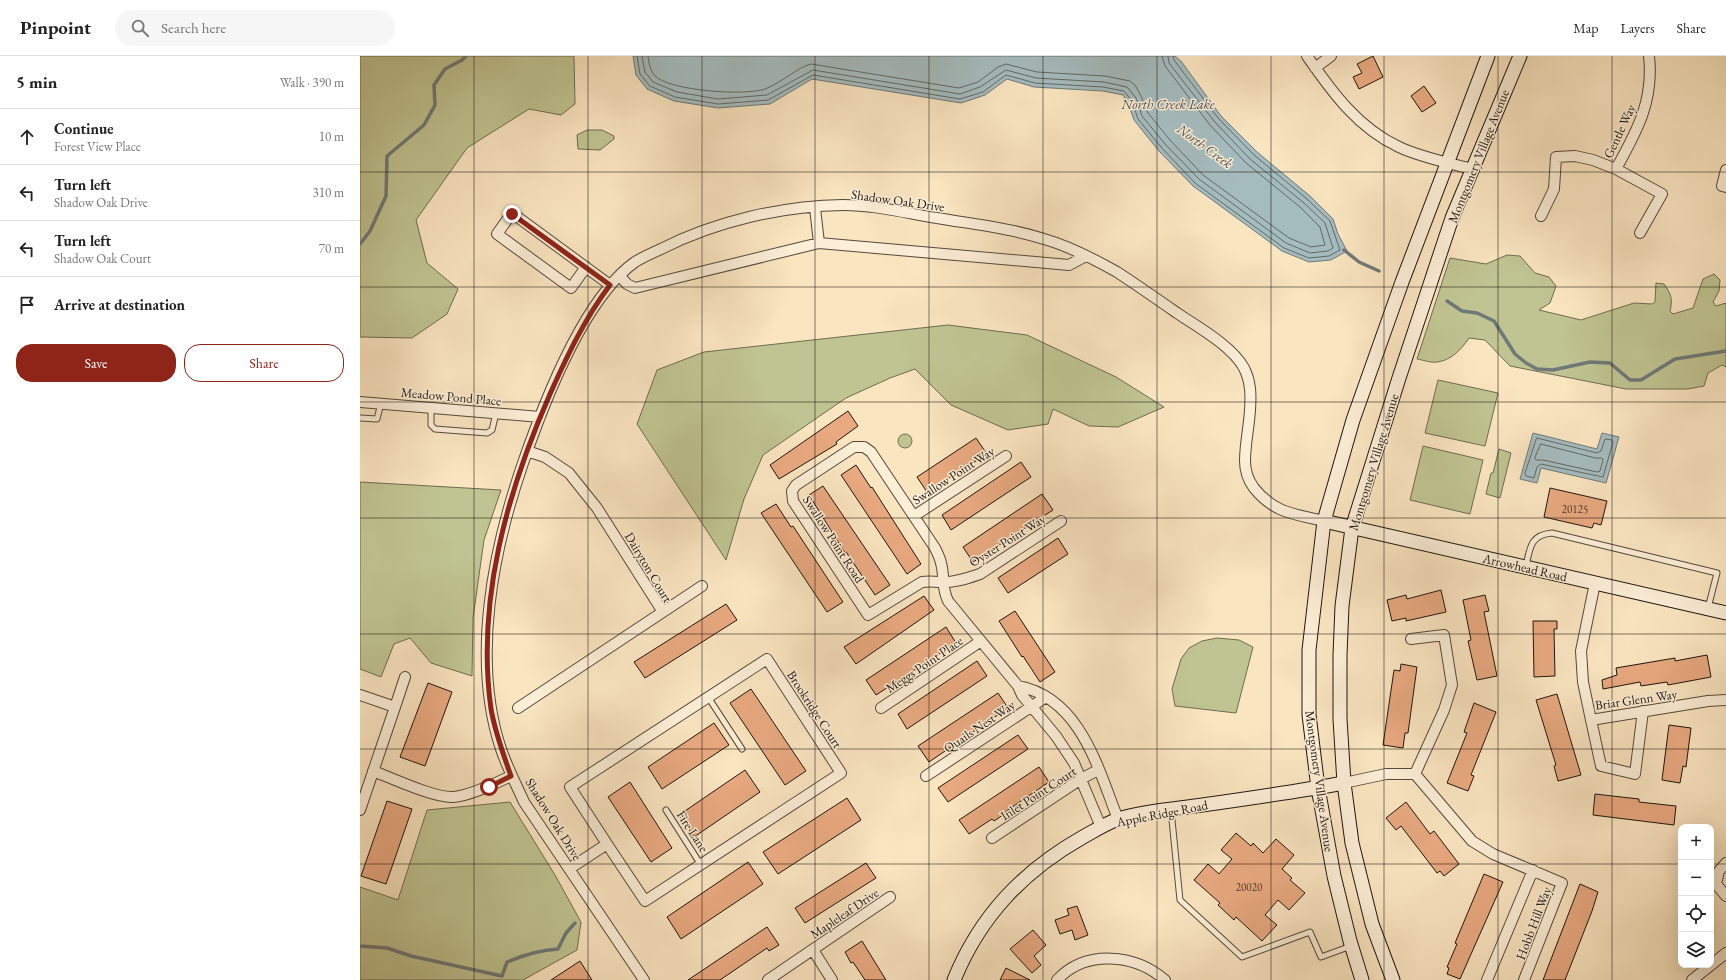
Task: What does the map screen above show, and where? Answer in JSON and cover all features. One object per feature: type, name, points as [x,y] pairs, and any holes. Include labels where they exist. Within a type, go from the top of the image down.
[{"type":"main road","name":"Montgomery Village Avenue","points":[[1362,980],[1351,946],[1334,876],[1318,788],[1309,715],[1309,650],[1324,521],[1353,420],[1447,162],[1488,56]]},
{"type":"main road","name":"Montgomery Village Avenue","points":[[1393,980],[1370,916],[1352,843],[1344,783],[1340,720],[1342,606],[1352,528],[1399,378],[1452,218],[1520,56]]},
{"type":"main road","name":"Arrowhead Road","points":[[1324,521],[1726,613]]},
{"type":"main road","name":"Apple Ridge Road","points":[[954,980],[962,962],[986,920],[1017,884],[1045,860],[1101,827],[1118,819],[1171,809],[1344,783]]},
{"type":"street","points":[[1307,56],[1341,102],[1367,128],[1399,147],[1472,169]]},
{"type":"street","points":[[1316,68],[1331,56]]},
{"type":"street","name":"Gentle Way","points":[[1616,169],[1638,128],[1645,109],[1648,96],[1649,56]]},
{"type":"street","points":[[1541,216],[1554,190],[1556,157],[1575,156],[1616,169],[1662,194],[1640,233]]},
{"type":"street","points":[[1726,170],[1722,186],[1726,187]]},
{"type":"street","name":"Shadow Oak Drive","points":[[644,980],[524,802],[511,776],[500,746],[491,709],[488,659],[488,617],[493,578],[505,522],[540,417],[564,363],[590,315],[610,285],[635,262],[674,242],[696,233],[731,222],[777,212],[844,205],[894,210],[1041,238],[1066,246],[1129,280],[1212,336],[1243,365],[1250,382],[1251,395],[1244,465],[1249,480],[1270,505],[1288,512],[1324,521]]},
{"type":"street","points":[[815,208],[819,243]]},
{"type":"street","points":[[586,267],[571,288],[497,234],[512,214],[586,267],[610,285]]},
{"type":"street","points":[[620,276],[627,284],[635,288],[819,243],[1069,265],[1086,256]]},
{"type":"street","name":"Meadow Pond Place","points":[[360,402],[540,417]]},
{"type":"street","name":"Swallow Point Road","points":[[942,582],[932,580],[922,582],[868,615],[793,501],[792,491],[796,485],[854,447],[864,447],[871,452],[935,548],[941,561],[943,591],[948,601],[1018,686],[1022,695],[1065,748],[1081,779],[1101,827]]},
{"type":"street","name":"Dairyton Court","points":[[518,708],[663,612],[597,508],[569,473],[546,456],[528,451]]},
{"type":"street","name":"Swallow Point Way","points":[[914,516],[1006,456]]},
{"type":"street","name":"Oyster Point Way","points":[[942,582],[965,579],[980,574],[1061,521]]},
{"type":"street","name":"Briar Glenn Way","points":[[1595,583],[1581,651],[1583,682],[1591,720],[1708,701],[1726,700]]},
{"type":"street","points":[[663,612],[702,586]]},
{"type":"street","points":[[1344,783],[1386,774],[1415,774],[1444,710],[1452,685],[1444,635],[1410,640]]},
{"type":"street","name":"Meggs Point Place","points":[[881,708],[981,641]]},
{"type":"street","name":"Brookridge Court","points":[[767,659],[841,773],[645,901],[570,787],[708,697],[767,659]]},
{"type":"street","points":[[360,810],[405,677]]},
{"type":"street","points":[[1018,686],[1046,697],[1060,708],[1079,728],[1118,819]]},
{"type":"street","points":[[360,695],[395,707]]},
{"type":"street","name":"Quails Nest Way","points":[[926,776],[1046,697]]},
{"type":"street","points":[[1591,720],[1601,766],[1635,774],[1643,712]]},
{"type":"street","name":"Inlet Point Court","points":[[992,838],[1081,779],[1098,770]]},
{"type":"street","points":[[373,771],[433,793],[453,797],[489,787],[511,776]]},
{"type":"street","name":"Hobb Hill Way","points":[[1415,774],[1472,841],[1493,854],[1562,883],[1524,980]]},
{"type":"street","points":[[570,869],[607,844]]},
{"type":"street","points":[[1726,863],[1719,871],[1716,884],[1726,896]]},
{"type":"street","name":"Hobb Hill Way","points":[[1487,980],[1533,870]]},
{"type":"street","name":"Mapleleaf Drive","points":[[768,980],[890,897]]},
{"type":"street","points":[[813,950],[832,980]]},
{"type":"street","points":[[1714,963],[1726,953]]},
{"type":"street","points":[[1057,980],[1062,975],[1085,961],[1109,958],[1135,961],[1156,972],[1165,980]]},
{"type":"street","points":[[1692,980],[1707,968]]},
{"type":"lane","points":[[360,418],[377,419],[381,404]]},
{"type":"lane","points":[[431,407],[431,425],[435,429],[443,430],[487,433],[492,430],[496,413]]},
{"type":"lane","points":[[1526,567],[1532,543],[1536,537],[1544,533],[1552,533],[1717,573],[1708,609]]},
{"type":"lane","points":[[708,697],[742,749]]},
{"type":"lane","points":[[1171,809],[1180,900],[1242,957],[1310,932],[1321,957],[1351,946]]},
{"type":"lane","name":"Fire Lane","points":[[666,810],[701,865]]},
{"type":"green space","points":[[360,56],[574,56],[575,104],[561,115],[529,109],[467,148],[416,220],[427,263],[458,289],[447,314],[412,338],[360,337]]},
{"type":"green space","points":[[587,130],[602,130],[614,136],[614,139],[600,150],[578,149],[577,135]]},
{"type":"green space","points":[[1507,255],[1520,256],[1535,273],[1549,277],[1556,286],[1550,303],[1539,310],[1581,320],[1634,303],[1652,304],[1655,302],[1656,283],[1664,284],[1668,291],[1671,297],[1670,311],[1673,314],[1693,308],[1703,279],[1714,274],[1720,280],[1719,291],[1713,302],[1716,306],[1726,303],[1726,367],[1722,365],[1708,373],[1704,386],[1688,389],[1626,389],[1510,366],[1485,340],[1469,338],[1455,354],[1442,361],[1432,362],[1417,359],[1450,258],[1486,264]]},
{"type":"green space","points":[[948,325],[1027,335],[1116,377],[1164,407],[1118,427],[1089,426],[1053,409],[1048,424],[1008,430],[951,405],[915,369],[890,378],[846,398],[763,455],[744,499],[726,560],[637,424],[657,370],[704,352]]},
{"type":"green space","points":[[1438,380],[1498,393],[1485,446],[1425,433]]},
{"type":"green space","points":[[902,434],[908,434],[912,438],[912,444],[908,448],[902,448],[898,444],[898,438]]},
{"type":"green space","points":[[1423,446],[1483,460],[1470,514],[1410,500]]},
{"type":"green space","points":[[1499,449],[1511,453],[1500,498],[1486,494]]},
{"type":"green space","points":[[360,482],[501,490],[484,540],[473,618],[472,676],[431,663],[410,638],[394,644],[381,677],[360,669]]},
{"type":"green space","points":[[1217,638],[1239,640],[1253,647],[1236,713],[1175,706],[1172,689],[1181,659],[1189,648],[1202,641]]},
{"type":"green space","points":[[510,802],[555,875],[581,922],[577,950],[523,980],[360,980],[360,887],[398,900],[427,810]]},
{"type":"water","name":"North Creek Lake","points":[[633,56],[1175,56],[1181,61],[1221,116],[1257,152],[1310,196],[1333,219],[1338,234],[1347,251],[1331,260],[1309,262],[1282,251],[1193,186],[1158,150],[1134,120],[1128,103],[1123,95],[1103,91],[1034,87],[1007,79],[985,95],[961,103],[812,79],[770,104],[718,108],[674,101],[647,89],[636,75]]},
{"type":"water","points":[[1533,433],[1597,449],[1602,433],[1619,437],[1606,483],[1541,468],[1537,483],[1520,479]]},
{"type":"building","points":[[1373,56],[1383,77],[1359,89],[1353,77],[1362,73],[1357,64]]},
{"type":"building","points":[[1424,86],[1436,103],[1422,112],[1411,96]]},
{"type":"building","points":[[848,411],[858,426],[836,442],[837,444],[779,479],[770,465]]},
{"type":"building","points":[[976,438],[987,454],[927,492],[917,477]]},
{"type":"building","points":[[1021,462],[1031,477],[951,530],[942,515]]},
{"type":"building","points":[[856,465],[871,488],[872,487],[921,564],[907,574],[841,475]]},
{"type":"building","points":[[823,486],[890,585],[875,595],[846,552],[845,553],[809,495]]},
{"type":"building","points":[[1550,488],[1607,501],[1601,525],[1594,523],[1592,528],[1544,517]]},
{"type":"building","points":[[1042,494],[1053,510],[973,562],[963,547]]},
{"type":"building","points":[[776,504],[791,527],[793,526],[843,602],[827,612],[761,513]]},
{"type":"building","points":[[1058,538],[1068,554],[1008,593],[998,578]]},
{"type":"building","points":[[1441,590],[1446,612],[1406,621],[1406,618],[1392,621],[1387,600],[1406,595],[1407,599]]},
{"type":"building","points":[[1485,595],[1489,611],[1484,612],[1497,676],[1477,680],[1468,641],[1471,640],[1463,600]]},
{"type":"building","points":[[924,596],[934,610],[856,664],[844,647]]},
{"type":"building","points":[[726,604],[737,620],[645,678],[634,662]]},
{"type":"building","points":[[1015,611],[1055,672],[1040,682],[999,621]]},
{"type":"building","points":[[1533,621],[1557,621],[1557,629],[1554,629],[1555,676],[1534,677]]},
{"type":"building","points":[[946,627],[956,643],[876,695],[866,680]]},
{"type":"building","points":[[1707,655],[1711,677],[1668,685],[1667,682],[1641,686],[1640,682],[1603,689],[1602,680],[1617,675],[1616,668],[1675,658],[1675,661]]},
{"type":"building","points":[[977,661],[987,676],[907,729],[898,714]]},
{"type":"building","points":[[1401,664],[1417,667],[1408,733],[1405,733],[1403,748],[1383,745],[1394,670],[1400,671]]},
{"type":"building","points":[[428,683],[452,692],[425,766],[400,757]]},
{"type":"building","points":[[751,689],[806,771],[785,785],[730,703]]},
{"type":"building","points":[[998,693],[1008,708],[929,762],[918,746]]},
{"type":"building","points":[[1557,694],[1581,775],[1558,781],[1554,766],[1556,765],[1536,700]]},
{"type":"building","points":[[1474,703],[1496,712],[1471,775],[1474,776],[1468,791],[1447,783],[1467,733],[1464,732]]},
{"type":"building","points":[[714,723],[729,745],[662,789],[648,767]]},
{"type":"building","points":[[1669,725],[1691,728],[1686,767],[1683,766],[1680,783],[1662,780]]},
{"type":"building","points":[[1018,735],[1028,749],[948,802],[938,788]]},
{"type":"building","points":[[1039,767],[1049,782],[994,821],[992,819],[969,834],[959,820]]},
{"type":"building","points":[[745,770],[760,792],[694,837],[679,815]]},
{"type":"building","points":[[630,782],[672,848],[651,862],[608,797]]},
{"type":"building","points":[[1595,794],[1639,799],[1639,802],[1676,806],[1674,825],[1593,815]]},
{"type":"building","points":[[847,798],[861,820],[778,874],[763,852]]},
{"type":"building","points":[[387,801],[412,809],[386,884],[361,876]]},
{"type":"building","points":[[1406,802],[1430,834],[1434,831],[1459,864],[1444,876],[1440,871],[1437,873],[1401,826],[1396,830],[1386,818]]},
{"type":"building","points":[[1236,833],[1251,846],[1253,843],[1263,853],[1276,839],[1294,855],[1282,869],[1292,878],[1290,880],[1305,893],[1289,910],[1278,900],[1265,915],[1277,925],[1262,941],[1236,917],[1234,920],[1218,905],[1220,903],[1194,880],[1208,864],[1219,874],[1232,859],[1221,850]]},
{"type":"building","points":[[748,862],[763,884],[681,939],[667,917]]},
{"type":"building","points":[[866,863],[876,878],[805,923],[795,908]]},
{"type":"building","points":[[1484,874],[1503,882],[1460,979],[1447,974],[1449,968],[1447,967],[1457,944],[1455,943]]},
{"type":"building","points":[[1580,884],[1598,892],[1592,911],[1565,980],[1543,980]]},
{"type":"building","points":[[1077,906],[1088,935],[1075,940],[1072,930],[1060,934],[1055,920],[1069,915],[1067,909]]},
{"type":"building","points":[[767,927],[779,945],[769,951],[767,948],[720,980],[688,980]]},
{"type":"building","points":[[1033,930],[1046,945],[1034,956],[1041,965],[1032,973],[1010,949]]},
{"type":"building","points":[[862,941],[886,980],[865,980],[853,962],[851,963],[845,952]]},
{"type":"building","points":[[580,961],[592,980],[551,980]]},
{"type":"building","points":[[1006,968],[1030,980],[1000,980]]},
{"type":"waterway","name":"North Creek","points":[[360,244],[370,231],[386,196],[387,156],[424,125],[435,105],[434,85],[445,69],[462,60],[466,56]]},
{"type":"waterway","name":"North Creek","points":[[1344,250],[1359,262],[1379,271]]},
{"type":"waterway","name":"North Creek","points":[[1447,301],[1462,311],[1477,313],[1494,321],[1515,354],[1526,363],[1537,369],[1553,370],[1590,362],[1610,363],[1630,380],[1641,380],[1675,359],[1726,351]]},
{"type":"waterway","points":[[360,946],[387,948],[411,956],[502,976],[507,962],[532,953],[558,949],[566,933],[575,923]]},
{"type":"route","points":[[489,787],[511,776],[500,746],[491,709],[488,659],[488,617],[493,578],[510,501],[540,417],[564,363],[596,304],[610,285],[512,214]]}]
